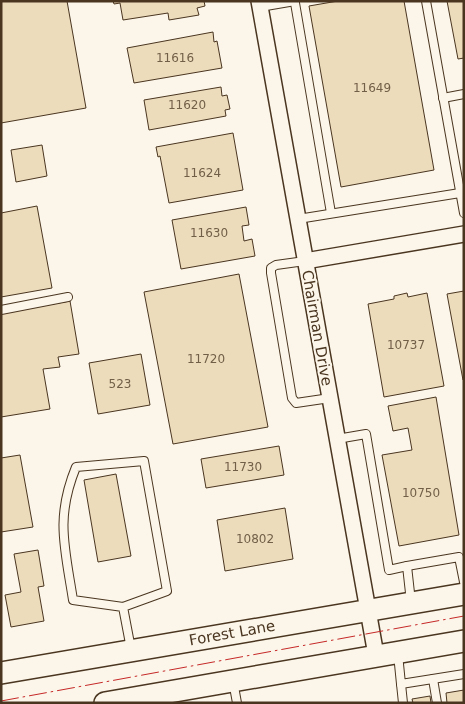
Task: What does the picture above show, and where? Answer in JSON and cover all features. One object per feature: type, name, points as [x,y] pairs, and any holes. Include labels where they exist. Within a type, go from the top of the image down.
[{"type":"main road","name":"Forest Lane","points":[[1,673],[464,594]]},
{"type":"main road","points":[[111,702],[179,693],[233,679],[464,641]]},
{"type":"street","name":"Chairman Drive","points":[[260,4],[376,655]]},
{"type":"street","points":[[305,262],[464,234]]},
{"type":"lane","points":[[426,1],[464,213]]},
{"type":"lane","points":[[260,4],[295,2],[331,213]]},
{"type":"lane","points":[[443,98],[464,94]]},
{"type":"lane","points":[[298,219],[460,193]]},
{"type":"lane","points":[[305,262],[276,265],[271,268],[292,398],[296,403],[302,404],[330,398]]},
{"type":"lane","points":[[1,310],[68,297]]},
{"type":"lane","points":[[337,439],[366,434],[389,570],[459,557],[464,582]]},
{"type":"lane","points":[[144,461],[167,591],[123,607],[73,600],[62,529],[67,488],[76,467],[144,461]]},
{"type":"lane","points":[[406,566],[412,602]]},
{"type":"lane","points":[[123,607],[131,651]]},
{"type":"lane","points":[[397,652],[403,703]]},
{"type":"lane","points":[[401,684],[464,674]]},
{"type":"lane","points":[[233,679],[237,703]]},
{"type":"lane","points":[[433,679],[437,703]]},
{"type":"building","points":[[1,1],[67,1],[86,108],[1,123]]},
{"type":"building","points":[[113,1],[204,1],[205,6],[197,8],[199,15],[169,20],[168,13],[123,20],[120,3],[114,4]]},
{"type":"building","points":[[338,1],[404,1],[434,170],[341,187],[309,6]]},
{"type":"building","points":[[447,1],[464,1],[464,58],[458,59]]},
{"type":"building","points":[[213,32],[214,42],[217,41],[222,68],[134,83],[127,48]]},
{"type":"building","points":[[221,87],[222,96],[227,95],[230,109],[225,110],[226,116],[149,130],[144,100]]},
{"type":"building","points":[[233,133],[243,190],[169,203],[160,156],[158,157],[156,147]]},
{"type":"building","points":[[42,145],[47,176],[16,182],[11,150]]},
{"type":"building","points":[[37,206],[52,288],[1,297],[1,213]]},
{"type":"building","points":[[246,207],[249,225],[242,226],[244,241],[252,239],[255,256],[181,269],[172,220]]},
{"type":"building","points":[[239,274],[268,427],[173,444],[144,292]]},
{"type":"building","points":[[464,291],[464,379],[463,380],[447,294]]},
{"type":"building","points":[[407,293],[408,297],[427,293],[444,386],[384,397],[368,304],[394,299],[394,296]]},
{"type":"building","points":[[70,301],[79,354],[58,357],[60,367],[43,369],[50,409],[1,417],[1,313]]},
{"type":"building","points":[[141,354],[150,405],[98,414],[89,363]]},
{"type":"building","points":[[436,397],[459,535],[399,546],[382,455],[412,450],[408,428],[393,431],[388,406]]},
{"type":"building","points":[[279,446],[284,475],[206,488],[201,459]]},
{"type":"building","points":[[20,455],[33,527],[1,532],[1,458]]},
{"type":"building","points":[[116,474],[131,556],[98,562],[84,480]]},
{"type":"building","points":[[285,508],[293,559],[225,571],[217,520]]},
{"type":"building","points":[[38,550],[44,586],[38,587],[44,621],[11,627],[5,595],[21,592],[14,554]]},
{"type":"building","points":[[464,690],[464,703],[447,703],[446,693]]},
{"type":"building","points":[[430,696],[431,703],[413,703],[412,699]]},
{"type":"power","points":[[1,701],[464,616]]}]
